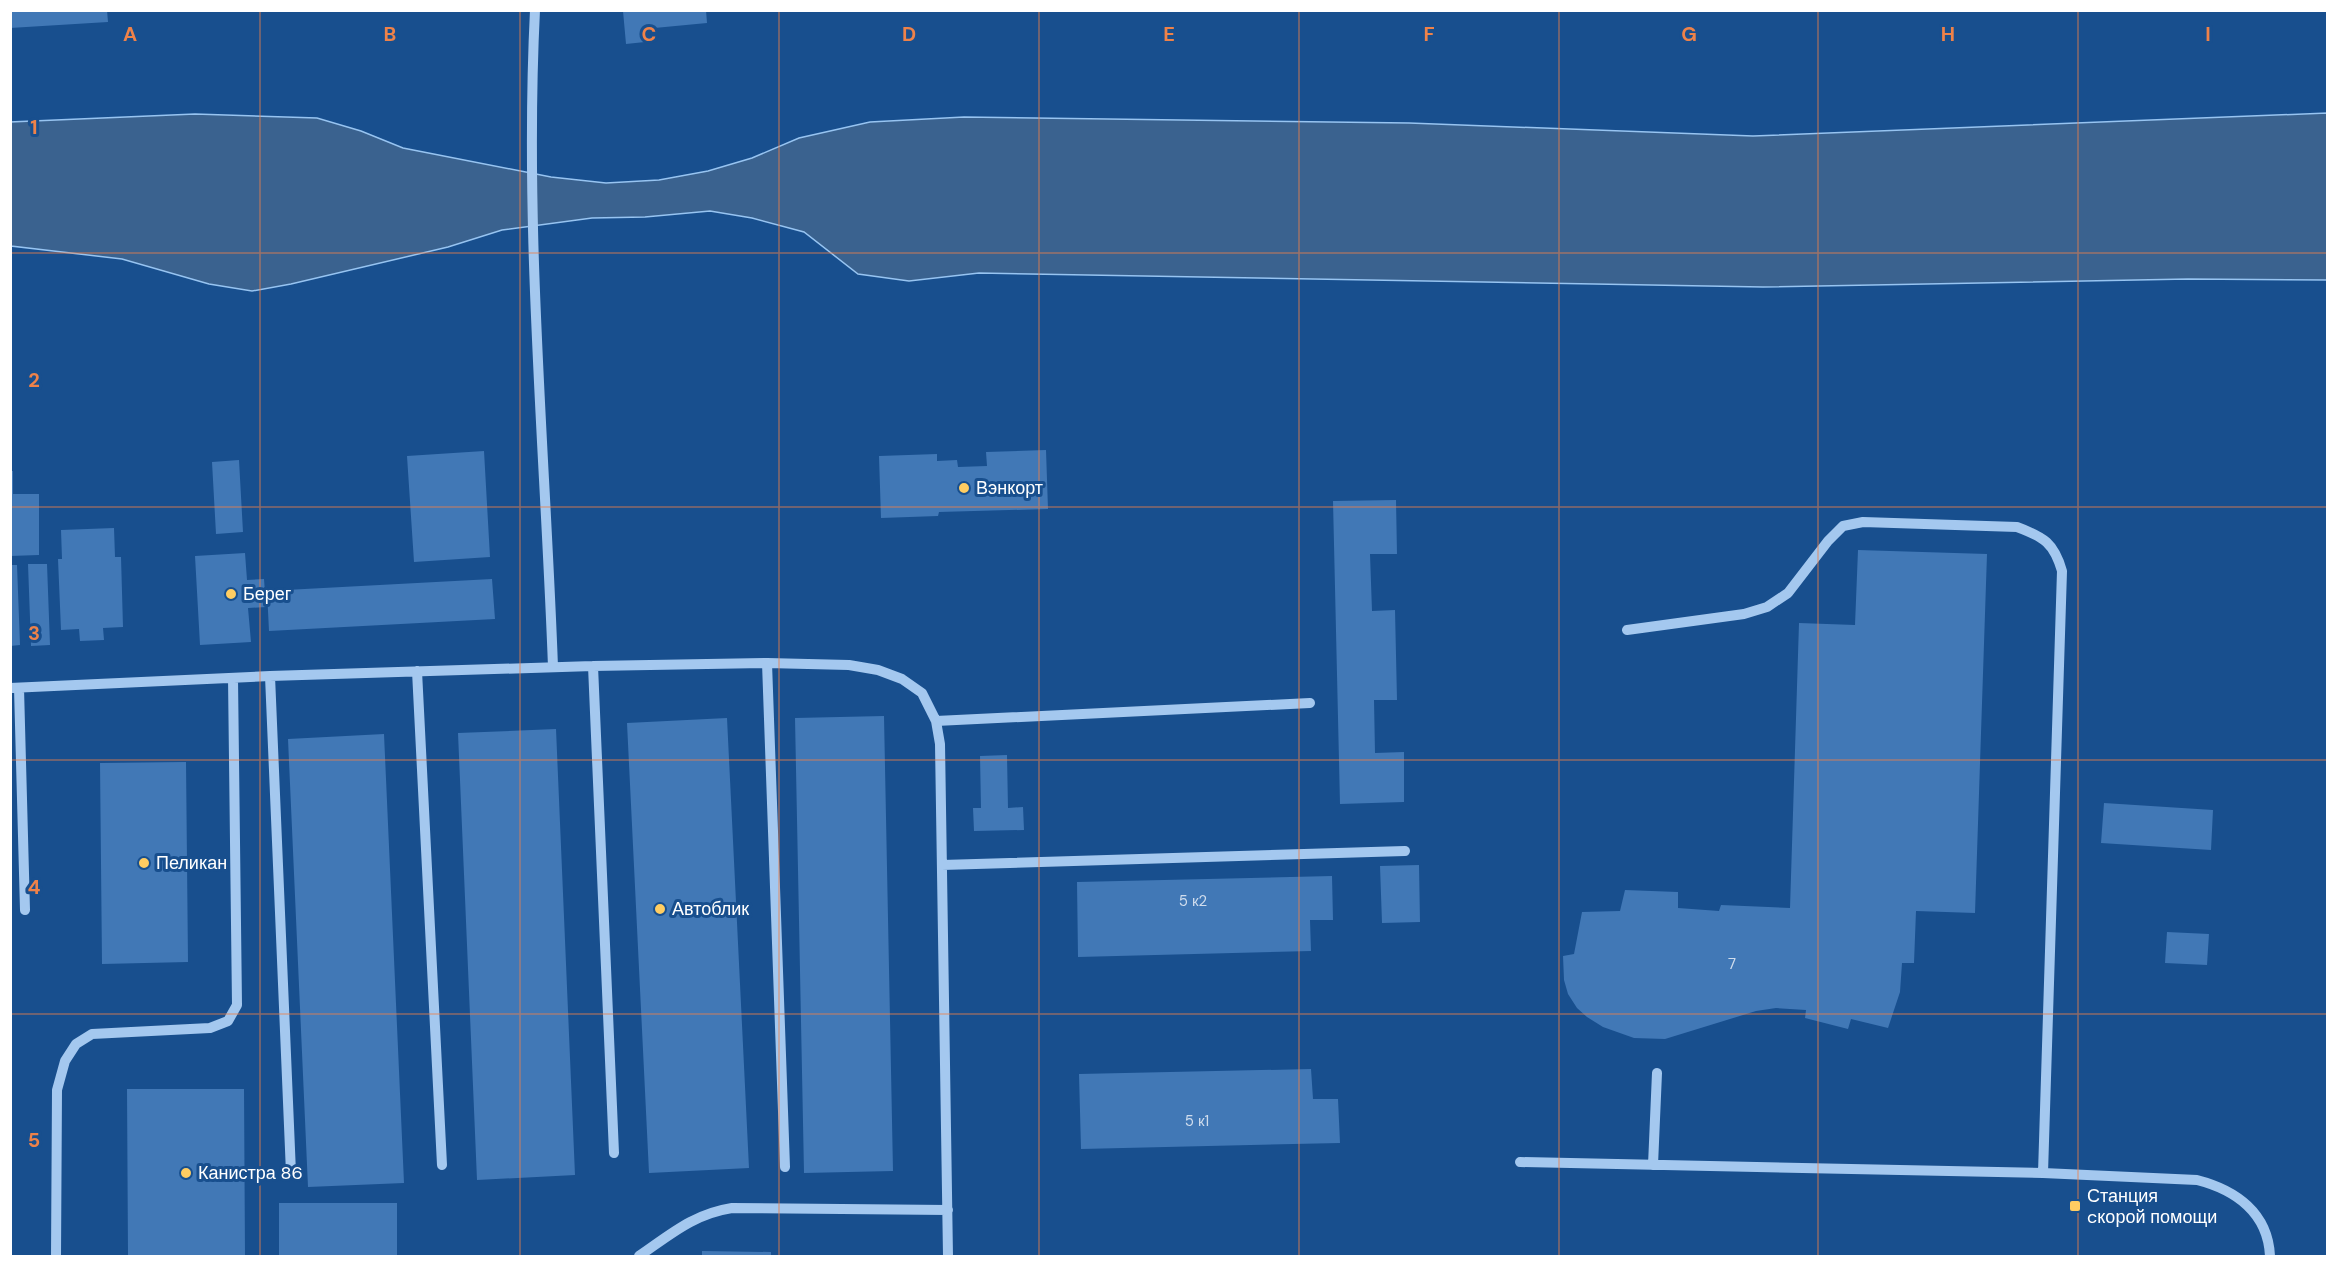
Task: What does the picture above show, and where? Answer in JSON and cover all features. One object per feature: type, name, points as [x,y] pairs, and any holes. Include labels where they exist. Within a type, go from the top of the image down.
[{"type":"street","points":[[535,10],[531,83],[534,256],[553,667]]},
{"type":"street","points":[[1627,630],[1744,614],[1767,607],[1788,593],[1828,541],[1844,526],[1863,522],[2017,527],[2041,536],[2056,552],[2062,571],[2043,1173]]},
{"type":"street","points":[[766,663],[785,1167]]},
{"type":"street","points":[[25,910],[15,688],[417,671],[766,663],[849,665],[878,670],[902,679],[922,693],[936,721],[940,744],[948,1257]]},
{"type":"street","points":[[594,666],[614,1153]]},
{"type":"street","points":[[417,671],[442,1165]]},
{"type":"street","points":[[270,676],[291,1173]]},
{"type":"street","points":[[56,1257],[57,1090],[65,1061],[76,1044],[92,1034],[210,1028],[228,1021],[237,1005],[233,678]]},
{"type":"street","points":[[936,721],[1310,703]]},
{"type":"street","points":[[942,865],[1405,851]]},
{"type":"street","points":[[1653,1165],[1657,1073]]},
{"type":"street","points":[[1520,1162],[2043,1173],[2197,1180],[2219,1185],[2242,1199],[2260,1219],[2270,1248],[2270,1257]]},
{"type":"street","points":[[639,1257],[693,1219],[712,1211],[732,1208],[948,1210]]},
{"type":"water","points":[[2327,113],[2327,280],[2188,279],[1763,287],[979,273],[909,281],[858,274],[804,232],[752,218],[710,211],[645,217],[592,218],[502,230],[448,247],[252,291],[209,284],[122,259],[11,246],[10,122],[195,114],[317,118],[361,131],[403,148],[551,177],[606,183],[659,180],[708,171],[752,158],[799,138],[870,122],[964,117],[1409,123],[1753,136]]},
{"type":"building","points":[[10,10],[107,10],[108,22],[10,28]]},
{"type":"building","points":[[706,10],[707,23],[644,29],[645,42],[626,44],[623,11]]},
{"type":"building","name":"Вэнкорт","points":[[1046,450],[1048,509],[939,512],[938,516],[881,518],[879,456],[937,454],[937,461],[957,460],[958,467],[987,466],[986,452]]},
{"type":"building","points":[[484,451],[490,557],[414,562],[407,456]]},
{"type":"building","points":[[239,460],[243,532],[216,534],[212,462]]},
{"type":"building","points":[[10,471],[13,471],[13,494],[39,494],[39,555],[10,556]]},
{"type":"building","points":[[1396,500],[1397,554],[1370,554],[1372,611],[1395,610],[1397,700],[1374,700],[1375,753],[1404,752],[1404,802],[1340,804],[1333,501]]},
{"type":"building","points":[[114,528],[115,557],[121,557],[123,627],[103,628],[104,640],[80,641],[79,629],[61,630],[58,559],[62,559],[61,530]]},
{"type":"building","points":[[1858,550],[1987,554],[1975,913],[1916,911],[1914,963],[1902,963],[1900,992],[1888,1028],[1851,1019],[1848,1029],[1805,1018],[1806,1010],[1776,1008],[1756,1011],[1665,1039],[1634,1038],[1603,1027],[1577,1008],[1568,994],[1564,980],[1563,956],[1574,954],[1582,912],[1620,911],[1625,890],[1678,892],[1678,908],[1719,911],[1721,905],[1790,908],[1799,623],[1855,625]]},
{"type":"building","name":"Берег","points":[[245,553],[247,580],[264,579],[266,607],[248,608],[251,642],[200,645],[195,556]]},
{"type":"building","points":[[28,564],[47,564],[50,645],[31,646]]},
{"type":"building","points":[[10,565],[17,565],[20,645],[10,646]]},
{"type":"building","points":[[492,579],[495,619],[269,631],[267,591]]},
{"type":"building","points":[[884,716],[893,1171],[804,1173],[795,718]]},
{"type":"building","points":[[727,718],[749,1168],[649,1173],[627,723]]},
{"type":"building","points":[[556,729],[575,1175],[477,1180],[458,733]]},
{"type":"building","points":[[384,734],[404,1183],[308,1187],[288,739]]},
{"type":"building","points":[[1007,755],[1008,808],[1023,807],[1024,830],[974,831],[973,808],[981,808],[980,756]]},
{"type":"building","name":"Пеликан","points":[[186,762],[188,962],[102,964],[100,763]]},
{"type":"building","points":[[2104,803],[2213,810],[2211,850],[2101,843]]},
{"type":"building","points":[[1419,865],[1420,922],[1382,923],[1380,866]]},
{"type":"building","points":[[1332,876],[1333,920],[1310,920],[1311,951],[1078,957],[1077,882]]},
{"type":"building","points":[[2167,932],[2209,934],[2207,965],[2165,963]]},
{"type":"building","points":[[1311,1069],[1313,1099],[1338,1099],[1340,1143],[1081,1149],[1079,1074]]},
{"type":"building","name":"Канистра 86","points":[[127,1089],[244,1089],[245,1256],[128,1256]]},
{"type":"building","points":[[279,1203],[397,1203],[397,1256],[279,1256]]},
{"type":"building","points":[[702,1251],[771,1252],[771,1256],[702,1256]]},
{"type":"place","name":"Вэнкорт","points":[[964,488]]},
{"type":"place","name":"Берег","points":[[231,594]]},
{"type":"place","name":"Пеликан","points":[[144,863]]},
{"type":"place","name":"Автоблик","points":[[660,909]]},
{"type":"place","name":"Канистра 86","points":[[186,1173]]},
{"type":"place","name":"Станция cкорой помощи","points":[[2075,1206]]}]
